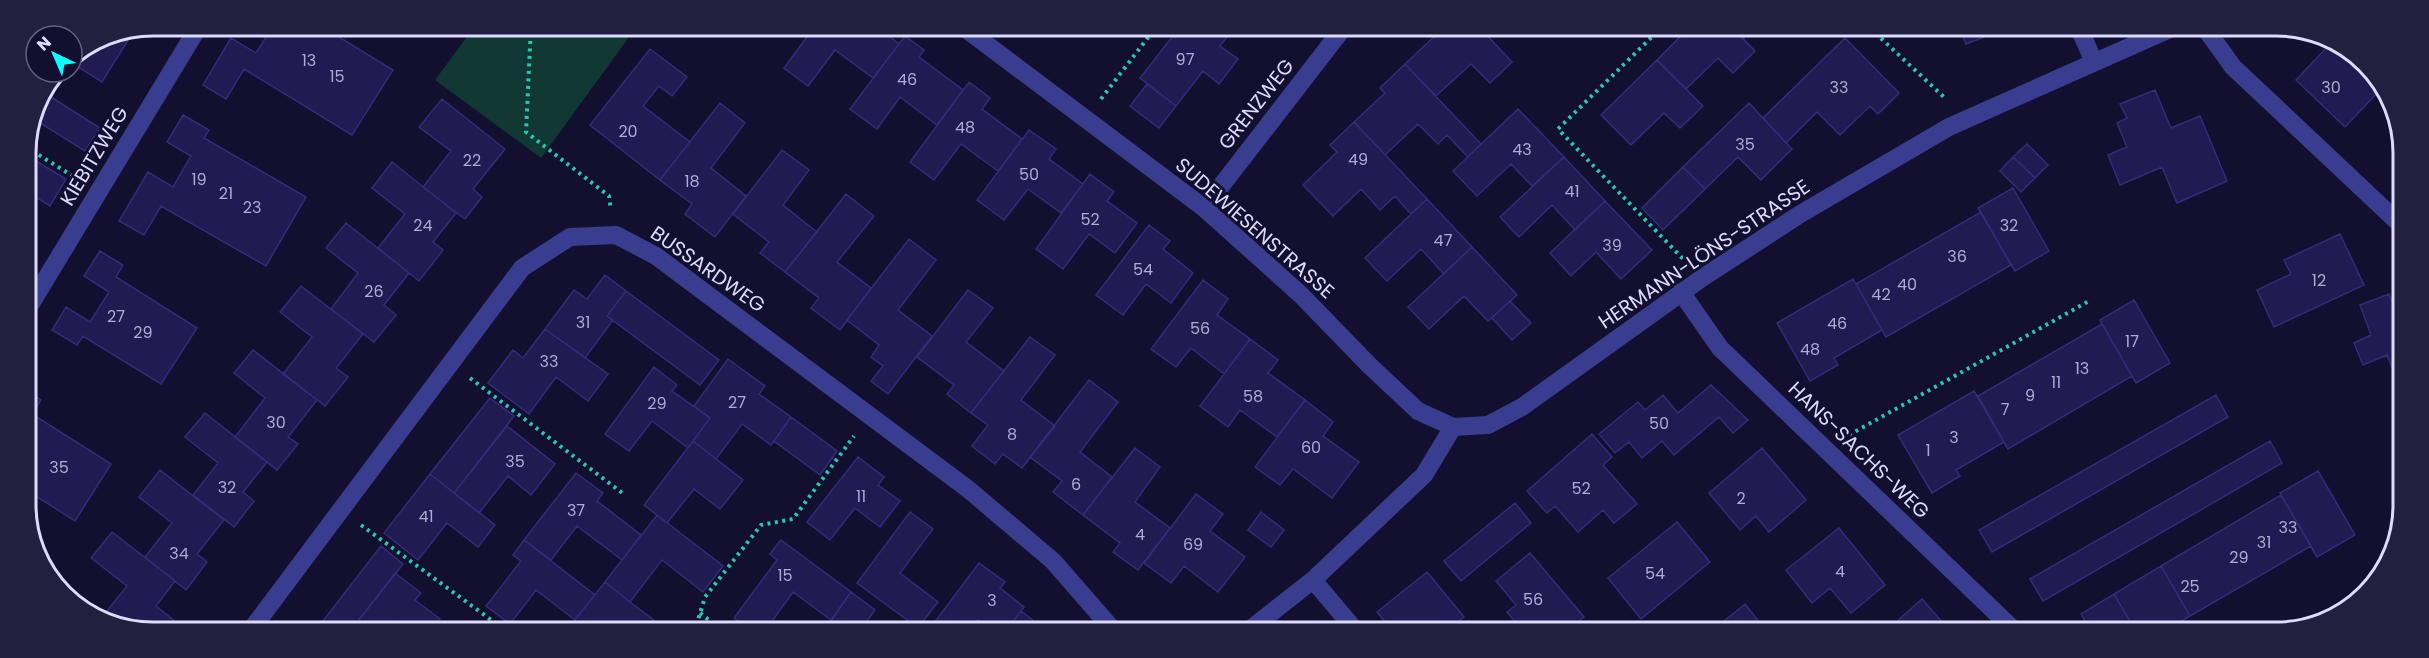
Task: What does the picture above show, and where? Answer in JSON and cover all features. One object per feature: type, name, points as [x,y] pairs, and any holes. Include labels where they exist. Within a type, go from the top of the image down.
[{"type":"street","name":"KIEBITZWEG","points":[[36,295],[193,36]]},
{"type":"street","name":"SUDEWIESENSTRASSE","points":[[975,36],[1204,208],[1301,295],[1369,365],[1418,411],[1453,427]]},
{"type":"street","name":"GRENZWEG","points":[[1204,208],[1337,36]]},
{"type":"street","points":[[2083,36],[2094,62]]},
{"type":"street","name":"HERMANN-LÖNS-STRASSE","points":[[1453,427],[1488,425],[1522,407],[1702,278],[1802,213],[1949,127],[2154,36]]},
{"type":"street","points":[[2211,36],[2233,67],[2393,217]]},
{"type":"street","points":[[257,622],[522,268],[570,237],[616,235]]},
{"type":"street","name":"BUSSARDWEG","points":[[616,235],[656,256],[968,489],[1053,561],[1106,622]]},
{"type":"street","name":"HANS-SACHS-WEG","points":[[1681,292],[1720,348],[2006,622]]},
{"type":"street","points":[[1259,622],[1313,580],[1424,475],[1453,427]]},
{"type":"street","points":[[1313,580],[1348,622]]},
{"type":"path","points":[[531,36],[526,132],[609,196],[616,235]]},
{"type":"path","points":[[1086,118],[1149,36]]},
{"type":"path","points":[[1653,36],[1558,129],[1702,278]]},
{"type":"path","points":[[1879,36],[1967,119]]},
{"type":"path","points":[[36,153],[98,192]]},
{"type":"path","points":[[1825,449],[2089,301]]},
{"type":"path","points":[[450,363],[625,495]]},
{"type":"path","points":[[696,622],[705,597],[761,525],[793,519],[869,415]]},
{"type":"path","points":[[341,510],[495,622]]},
{"type":"path","points":[[700,614],[711,622]]},
{"type":"green space","points":[[468,36],[630,36],[541,158],[435,80]]},
{"type":"building","points":[[267,36],[337,36],[393,70],[352,135],[244,69],[226,99],[203,85],[231,38],[256,53]]},
{"type":"building","points":[[808,36],[889,36],[899,44],[873,78],[835,50],[808,86],[784,68]]},
{"type":"building","points":[[905,36],[924,50],[919,57],[963,90],[937,125],[900,97],[877,129],[850,109]]},
{"type":"building","points":[[1173,36],[1228,36],[1220,46],[1238,59],[1219,84],[1203,71],[1176,106],[1140,78]]},
{"type":"building","points":[[1435,36],[1487,36],[1512,62],[1490,83],[1471,64],[1436,96],[1405,64]]},
{"type":"building","points":[[1681,36],[1741,36],[1755,51],[1733,73],[1718,58],[1686,89],[1657,60]]},
{"type":"building","points":[[1962,36],[1986,36],[1966,44]]},
{"type":"building","points":[[129,38],[102,82],[84,71],[84,59],[108,45]]},
{"type":"building","points":[[1845,38],[1899,93],[1878,114],[1870,106],[1840,135],[1817,112],[1786,143],[1763,118]]},
{"type":"building","points":[[2327,47],[2347,60],[2361,73],[2377,94],[2345,127],[2296,80]]},
{"type":"building","points":[[650,49],[687,77],[672,96],[659,86],[643,106],[690,142],[660,180],[590,125]]},
{"type":"building","points":[[1657,60],[1703,106],[1680,128],[1664,113],[1631,145],[1601,115]]},
{"type":"building","points":[[1405,64],[1481,144],[1468,157],[1447,135],[1438,144],[1418,124],[1385,155],[1354,122],[1385,93],[1380,88]]},
{"type":"building","points":[[969,82],[990,98],[982,109],[1022,139],[998,171],[961,144],[934,180],[910,162]]},
{"type":"building","points":[[1147,84],[1176,106],[1159,128],[1130,106]]},
{"type":"building","points":[[2155,90],[2171,128],[2200,116],[2227,181],[2177,203],[2162,167],[2120,185],[2108,155],[2127,147],[2117,123],[2127,118],[2120,104]]},
{"type":"building","points":[[51,97],[100,128],[85,151],[40,123]]},
{"type":"building","points":[[442,99],[505,149],[473,189],[482,197],[465,219],[423,187],[451,151],[419,127]]},
{"type":"building","points":[[720,103],[745,123],[711,168],[746,196],[715,237],[685,214],[692,204],[660,180]]},
{"type":"building","points":[[1749,103],[1792,149],[1761,180],[1738,157],[1705,189],[1683,167]]},
{"type":"building","points":[[1518,109],[1564,157],[1532,186],[1511,164],[1477,196],[1453,171]]},
{"type":"building","points":[[183,115],[209,130],[204,138],[306,197],[266,266],[161,206],[144,235],[119,221],[148,172],[173,187],[191,156],[167,142]]},
{"type":"building","points":[[1354,122],[1427,199],[1411,214],[1395,196],[1380,210],[1361,189],[1333,216],[1303,185],[1337,152],[1330,145]]},
{"type":"building","points":[[1029,130],[1056,149],[1049,159],[1083,184],[1061,213],[1028,189],[1004,220],[977,200]]},
{"type":"building","points":[[2027,144],[2048,165],[2035,178],[2013,157]]},
{"type":"building","points":[[782,150],[809,170],[783,205],[817,232],[785,272],[760,253],[769,242],[733,214]]},
{"type":"building","points":[[1564,157],[1605,201],[1575,230],[1552,205],[1519,237],[1500,217]]},
{"type":"building","points":[[2013,157],[2035,178],[2021,192],[2000,171]]},
{"type":"building","points":[[36,161],[66,179],[50,206],[36,197]]},
{"type":"building","points":[[392,162],[456,213],[433,242],[443,250],[419,281],[378,248],[405,214],[372,188]]},
{"type":"building","points":[[1683,167],[1705,189],[1663,230],[1642,208]]},
{"type":"building","points":[[1090,174],[1114,192],[1107,201],[1137,223],[1115,253],[1089,234],[1063,269],[1036,249]]},
{"type":"building","points":[[2013,188],[2049,251],[2015,271],[1978,208]]},
{"type":"building","points":[[846,194],[874,216],[837,262],[871,288],[840,330],[811,308],[819,298],[785,272]]},
{"type":"building","points":[[1427,199],[1472,247],[1444,274],[1421,249],[1387,281],[1365,258]]},
{"type":"building","points":[[1605,201],[1652,250],[1621,279],[1596,252],[1571,276],[1550,253]]},
{"type":"building","points":[[1981,212],[2011,265],[1886,337],[1856,284]]},
{"type":"building","points":[[346,223],[409,273],[384,305],[396,315],[374,342],[331,309],[358,273],[326,248]]},
{"type":"building","points":[[1149,225],[1170,241],[1163,249],[1193,273],[1171,303],[1146,284],[1123,315],[1096,295]]},
{"type":"building","points":[[2340,234],[2364,285],[2274,327],[2257,290],[2291,274],[2284,260]]},
{"type":"building","points":[[909,239],[936,260],[898,310],[932,336],[888,394],[871,381],[883,366],[871,357],[879,345],[847,320]]},
{"type":"building","points":[[1472,247],[1517,295],[1488,321],[1464,296],[1429,329],[1408,307]]},
{"type":"building","points":[[100,251],[123,265],[116,277],[197,328],[161,384],[83,336],[77,345],[52,330],[66,307],[90,322],[109,292],[84,276]]},
{"type":"building","points":[[605,275],[626,291],[607,316],[613,320],[585,358],[545,329],[574,290],[587,299]]},
{"type":"building","points":[[1853,279],[1882,330],[1834,358],[1838,365],[1810,381],[1777,323]]},
{"type":"building","points":[[1203,280],[1228,299],[1217,315],[1250,339],[1224,374],[1191,348],[1176,367],[1151,349]]},
{"type":"building","points":[[301,286],[363,334],[336,368],[348,377],[325,406],[283,374],[312,337],[280,312]]},
{"type":"building","points":[[968,290],[993,308],[966,342],[1004,371],[971,413],[947,394],[954,385],[917,357]]},
{"type":"building","points":[[626,291],[719,360],[700,385],[607,316]]},
{"type":"building","points":[[2389,294],[2393,304],[2393,370],[2387,355],[2363,365],[2354,343],[2371,335],[2360,305]]},
{"type":"building","points":[[2134,300],[2170,363],[2136,383],[2100,320]]},
{"type":"building","points":[[1510,301],[1531,323],[1512,340],[1492,318]]},
{"type":"building","points":[[2102,324],[2132,376],[2008,449],[1978,396]]},
{"type":"building","points":[[545,329],[608,374],[588,401],[556,377],[529,414],[488,383],[513,350],[523,358]]},
{"type":"building","points":[[1030,337],[1055,355],[1021,400],[1055,426],[1022,468],[1003,454],[995,464],[972,446],[988,425],[971,413]]},
{"type":"building","points":[[1250,339],[1278,360],[1268,373],[1305,400],[1277,437],[1240,410],[1228,427],[1200,406]]},
{"type":"building","points":[[253,350],[317,400],[288,437],[298,444],[277,470],[235,437],[265,398],[234,373]]},
{"type":"building","points":[[728,359],[765,386],[759,394],[791,417],[771,445],[742,424],[716,459],[693,441],[710,418],[694,406]]},
{"type":"building","points":[[654,367],[677,385],[672,391],[710,418],[688,448],[652,421],[629,451],[605,434]]},
{"type":"building","points":[[1089,380],[1118,402],[1080,452],[1112,477],[1083,515],[1053,492],[1062,481],[1030,457]]},
{"type":"building","points":[[1711,385],[1748,420],[1733,433],[1719,417],[1674,455],[1662,441],[1642,458],[1629,442],[1615,453],[1599,434],[1638,402],[1645,410],[1663,395],[1678,413]]},
{"type":"building","points":[[1974,391],[2004,442],[1956,470],[1960,476],[1932,493],[1898,435]]},
{"type":"building","points":[[2216,395],[2228,417],[1992,552],[1979,530]]},
{"type":"building","points":[[36,397],[41,400],[36,408]]},
{"type":"building","points":[[490,398],[514,416],[454,493],[430,474]]},
{"type":"building","points":[[1305,400],[1333,422],[1323,436],[1359,462],[1332,498],[1293,469],[1280,485],[1255,467]]},
{"type":"building","points":[[205,413],[267,462],[243,492],[254,501],[234,527],[193,495],[218,463],[185,437]]},
{"type":"building","points":[[36,417],[111,464],[75,521],[36,496]]},
{"type":"building","points":[[791,417],[837,451],[820,475],[774,441]]},
{"type":"building","points":[[507,426],[555,464],[531,495],[508,476],[479,513],[454,493]]},
{"type":"building","points":[[1592,434],[1612,457],[1603,465],[1637,504],[1614,523],[1603,510],[1578,532],[1555,506],[1547,513],[1527,491]]},
{"type":"building","points":[[693,441],[743,480],[720,509],[694,489],[667,523],[644,505]]},
{"type":"building","points":[[2270,441],[2282,463],[2043,601],[2030,579]]},
{"type":"building","points":[[1135,448],[1160,467],[1135,502],[1170,528],[1138,570],[1113,552],[1120,543],[1083,515]]},
{"type":"building","points":[[1762,448],[1806,500],[1769,532],[1756,516],[1740,530],[1709,493]]},
{"type":"building","points":[[858,457],[884,477],[878,485],[900,501],[880,527],[855,508],[830,540],[807,522]]},
{"type":"building","points":[[160,470],[224,520],[197,554],[207,562],[186,590],[145,557],[172,523],[139,497]]},
{"type":"building","points":[[2318,471],[2355,535],[2317,557],[2280,493]]},
{"type":"building","points":[[576,473],[603,493],[597,501],[641,535],[622,560],[577,526],[551,560],[524,540]]},
{"type":"building","points":[[430,474],[495,525],[478,547],[447,523],[418,560],[384,533]]},
{"type":"building","points":[[1196,494],[1223,514],[1210,531],[1245,557],[1218,592],[1184,566],[1171,583],[1144,563]]},
{"type":"building","points":[[2281,495],[2311,546],[2190,616],[2161,566]]},
{"type":"building","points":[[1515,503],[1531,523],[1461,581],[1444,561]]},
{"type":"building","points":[[910,512],[933,529],[900,573],[938,602],[923,622],[910,622],[857,583]]},
{"type":"building","points":[[1261,512],[1284,530],[1271,547],[1248,530]]},
{"type":"building","points":[[657,515],[723,566],[703,592],[662,560],[630,602],[605,582]]},
{"type":"building","points":[[1677,522],[1710,562],[1641,619],[1608,578]]},
{"type":"building","points":[[1839,528],[1885,585],[1851,613],[1830,588],[1812,603],[1786,570]]},
{"type":"building","points":[[112,532],[175,581],[156,606],[176,622],[130,620],[106,612],[127,586],[91,558]]},
{"type":"building","points":[[524,540],[595,595],[575,620],[536,590],[512,622],[507,622],[486,606],[521,561],[513,555]]},
{"type":"building","points":[[781,540],[851,592],[831,620],[793,592],[771,622],[739,622],[734,618],[777,560],[770,554]]},
{"type":"building","points":[[381,546],[403,564],[357,622],[322,622]]},
{"type":"building","points":[[1530,553],[1584,617],[1578,622],[1515,622],[1507,612],[1516,605],[1496,581]]},
{"type":"building","points":[[979,563],[1005,582],[1000,588],[1024,607],[1013,622],[981,622],[978,620],[977,622],[935,622]]},
{"type":"building","points":[[2161,566],[2190,616],[2180,622],[2130,622],[2114,594]]},
{"type":"building","points":[[1427,572],[1464,617],[1458,622],[1385,622],[1377,612]]},
{"type":"building","points":[[395,573],[421,593],[415,600],[440,619],[438,622],[357,622]]},
{"type":"building","points":[[605,582],[656,622],[573,622]]},
{"type":"building","points":[[851,592],[875,610],[866,622],[830,622]]},
{"type":"building","points":[[2114,594],[2130,622],[2085,622],[2081,614]]},
{"type":"building","points":[[1922,599],[1942,622],[1896,622]]},
{"type":"building","points":[[1745,604],[1759,622],[1723,622]]},
{"type":"building","points":[[1021,611],[1035,622],[1013,622]]}]
